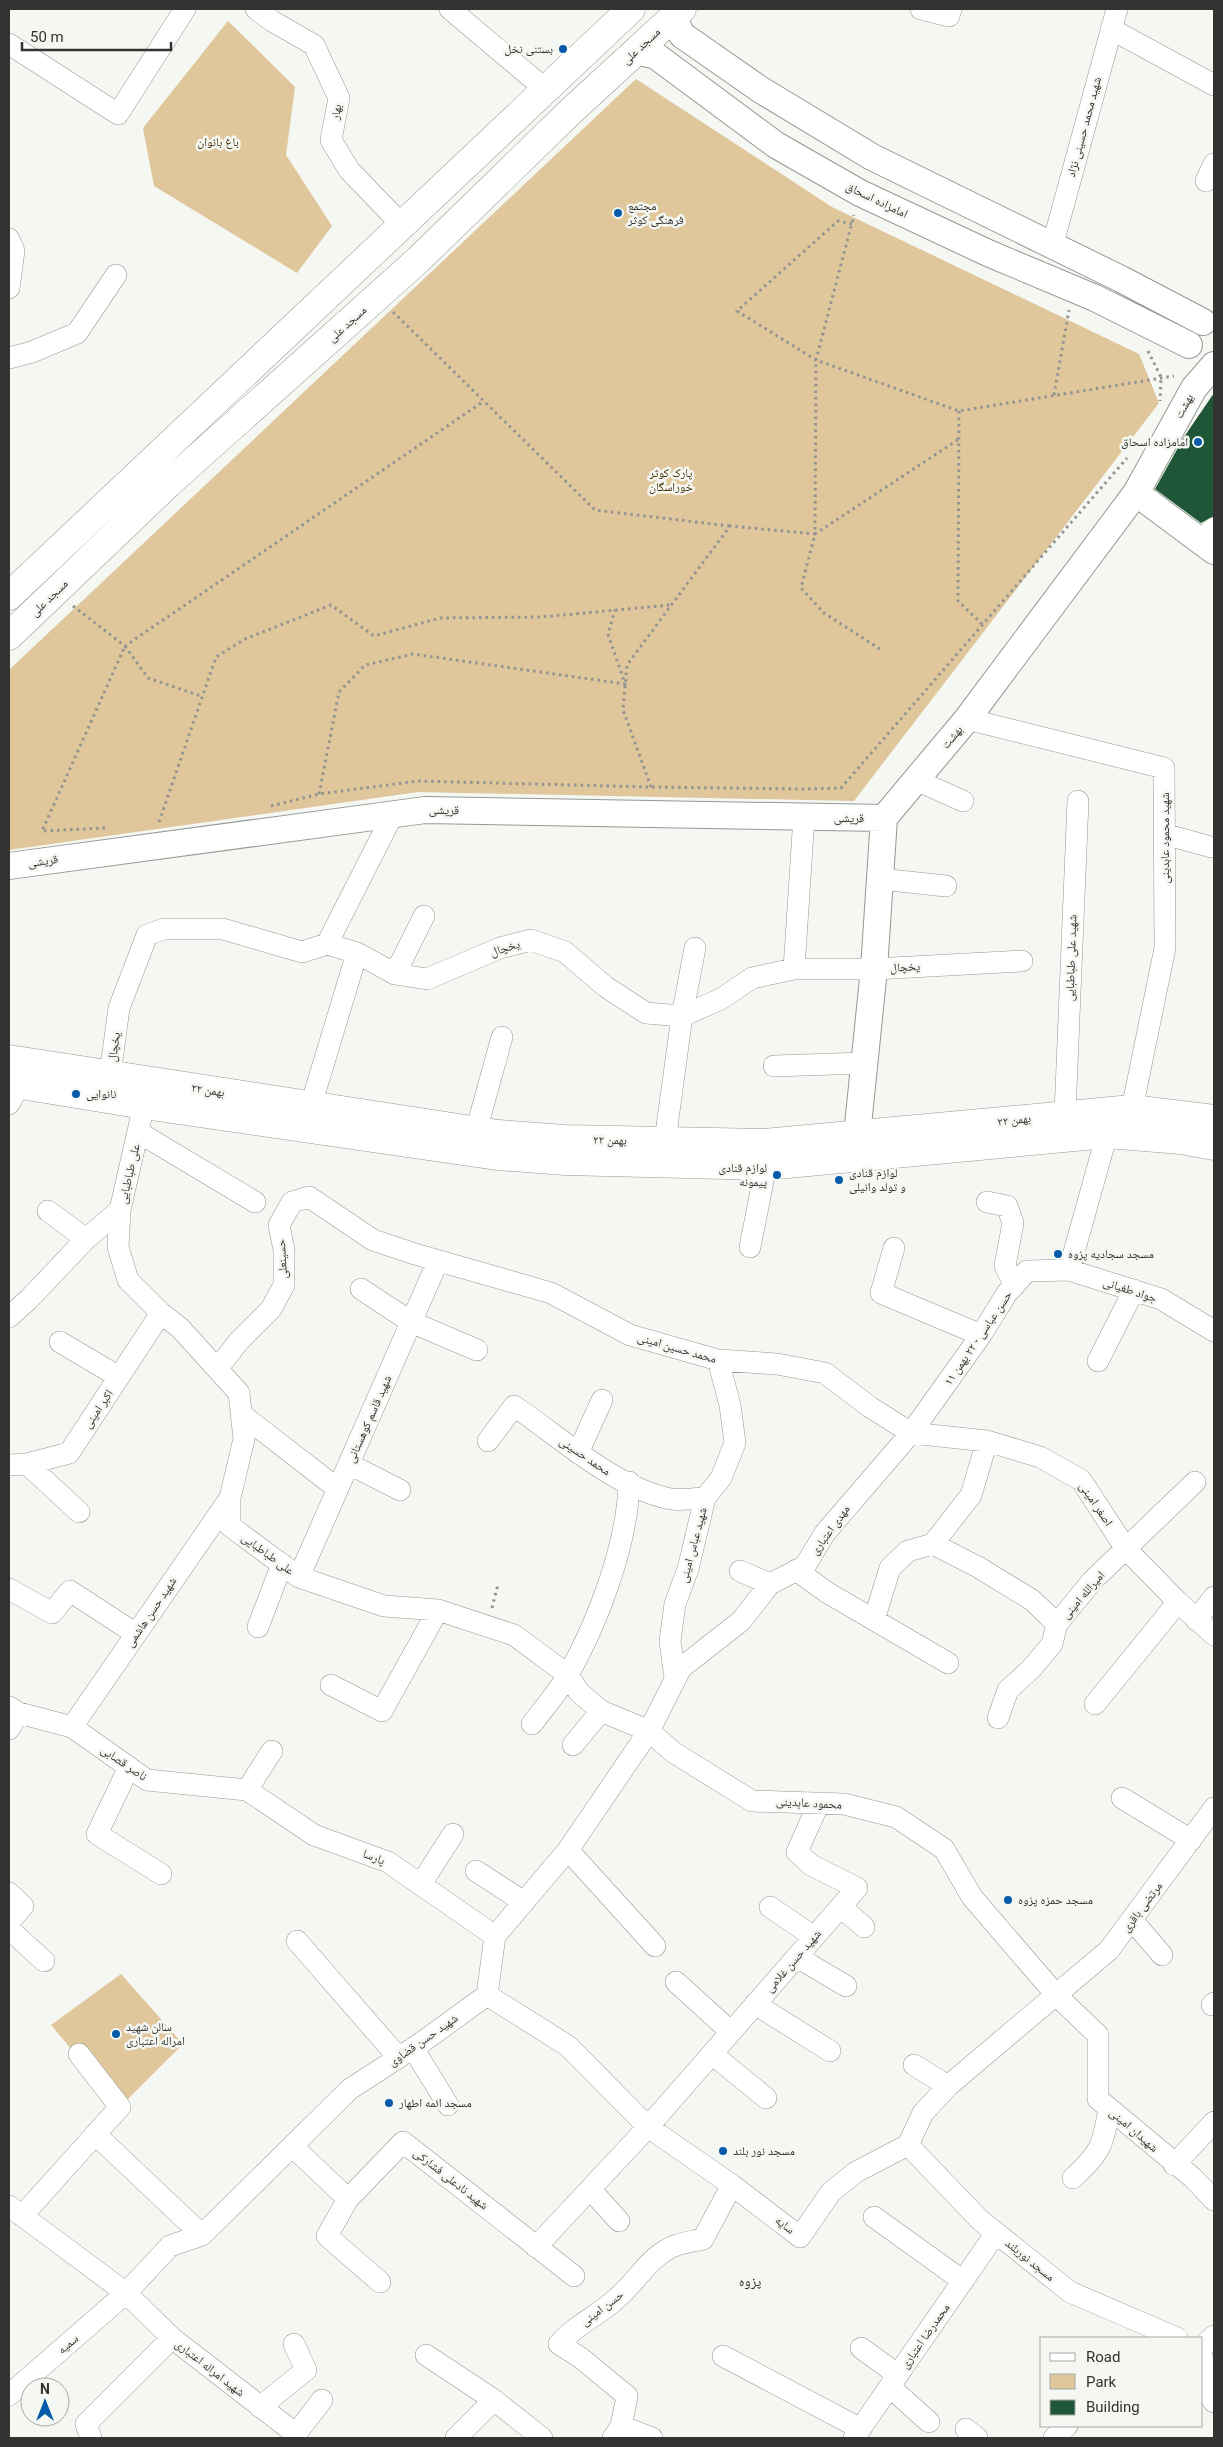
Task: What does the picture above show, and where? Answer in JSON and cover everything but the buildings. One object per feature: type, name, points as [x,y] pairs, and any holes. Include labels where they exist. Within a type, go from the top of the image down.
[{"type":"main road","points":[[9,596],[632,9]]},
{"type":"main road","name":"مسجد علی","points":[[9,636],[168,484],[418,260],[677,13]]},
{"type":"main road","points":[[146,465],[168,484]]},
{"type":"main road","name":"۲۲ بهمن","points":[[9,1059],[476,1131],[565,1139],[626,1151],[766,1166],[1107,1134],[1181,1140],[1214,1146]]},
{"type":"main road","name":"۲۲ بهمن","points":[[13,1090],[144,1105],[497,1156],[565,1161],[626,1151],[665,1141],[764,1143],[944,1128],[1065,1114],[1132,1109],[1214,1119]]},
{"type":"street","points":[[9,44],[118,114],[185,9]]},
{"type":"street","name":"بهار","points":[[256,9],[272,21],[314,45],[339,98],[331,140],[349,170],[403,226]]},
{"type":"street","points":[[921,9],[949,16],[951,9]]},
{"type":"street","name":"شهید محمد حسینی نژاد","points":[[1052,246],[1118,9]]},
{"type":"street","points":[[456,11],[545,89]]},
{"type":"street","points":[[677,13],[682,35],[761,90],[872,158],[1208,322]]},
{"type":"street","points":[[1111,29],[1214,85]]},
{"type":"street","name":"امامزاده اسحاق","points":[[636,51],[656,56],[776,145],[860,193],[988,253],[1095,298],[1200,366]]},
{"type":"street","points":[[860,193],[872,158]]},
{"type":"street","points":[[9,239],[14,251],[9,288]]},
{"type":"street","points":[[9,358],[32,352],[78,333],[116,276]]},
{"type":"street","name":"بهشت","points":[[884,818],[967,719],[1136,493],[1200,366],[1192,331],[1208,322]]},
{"type":"street","points":[[1136,493],[1210,540]]},
{"type":"street","name":"شهید محمود عابدینی","points":[[967,719],[1164,768],[1165,948],[1132,1109]]},
{"type":"street","points":[[916,780],[963,801]]},
{"type":"street","name":"شهید علی طباطبایی","points":[[1065,1114],[1078,801]]},
{"type":"street","name":"قریشی","points":[[9,866],[425,810],[661,816],[884,818]]},
{"type":"street","points":[[327,944],[393,814]]},
{"type":"street","points":[[794,969],[804,817]]},
{"type":"street","points":[[857,1135],[874,969],[884,818]]},
{"type":"street","points":[[1164,834],[1211,847]]},
{"type":"street","points":[[880,879],[946,886]]},
{"type":"street","points":[[395,974],[424,916]]},
{"type":"street","name":"یخچال","points":[[110,1074],[119,1008],[147,936],[164,929],[223,929],[302,952],[327,944],[358,953],[395,974],[427,979],[500,948],[531,940],[565,952],[606,987],[646,1013],[682,1016],[721,999],[752,978],[794,969],[874,969],[1022,962]]},
{"type":"street","points":[[665,1141],[682,1016],[695,948]]},
{"type":"street","points":[[311,1105],[358,953]]},
{"type":"street","points":[[476,1131],[502,1037]]},
{"type":"street","points":[[774,1066],[864,1063]]},
{"type":"street","name":"علی طباطبایی","points":[[144,1105],[120,1210],[118,1247],[128,1280],[180,1328],[239,1393],[244,1439],[230,1498],[230,1526],[299,1577],[384,1606],[438,1610],[514,1635],[568,1675],[579,1692],[601,1710],[649,1731]]},
{"type":"street","points":[[138,1132],[255,1202]]},
{"type":"street","points":[[1069,1270],[1107,1134]]},
{"type":"street","points":[[750,1247],[766,1166]]},
{"type":"street","name":"حسینعلی","points":[[217,1369],[239,1341],[271,1309],[284,1285],[284,1250],[278,1225],[292,1202],[309,1197],[373,1240],[438,1261]]},
{"type":"street","points":[[987,1202],[1007,1206],[1014,1223],[1005,1266],[1015,1285]]},
{"type":"street","points":[[9,1317],[29,1299],[86,1238],[120,1210]]},
{"type":"street","points":[[48,1211],[86,1238]]},
{"type":"street","points":[[894,1248],[880,1293],[981,1335]]},
{"type":"street","name":"شهید قاسم کوهستانی","points":[[299,1577],[438,1261]]},
{"type":"street","name":"محمد حسین امینی","points":[[438,1261],[551,1293],[630,1334],[718,1360],[777,1364],[825,1373],[870,1408],[911,1433]]},
{"type":"street","name":"حسن عباسی - ۲۲ بهمن ۱۱","points":[[911,1433],[981,1335],[1007,1293],[1027,1271],[1069,1270]]},
{"type":"street","name":"جواد طغیانی","points":[[1069,1270],[1161,1299],[1214,1332]]},
{"type":"street","points":[[361,1288],[411,1322],[477,1350]]},
{"type":"street","points":[[1098,1361],[1134,1290]]},
{"type":"street","name":"اکبر امینی","points":[[18,1465],[68,1453],[162,1313]]},
{"type":"street","points":[[60,1342],[119,1377]]},
{"type":"street","name":"شهید عباس امینی","points":[[675,1678],[670,1640],[675,1604],[688,1569],[705,1498],[721,1478],[735,1443],[730,1405],[718,1360]]},
{"type":"street","points":[[578,1452],[602,1400]]},
{"type":"street","name":"محمد حسینی","points":[[488,1441],[514,1406],[604,1471],[672,1499],[705,1498]]},
{"type":"street","points":[[241,1414],[338,1489]]},
{"type":"street","name":"اصغر امینی","points":[[911,1433],[987,1441],[1040,1458],[1081,1480],[1126,1550],[1196,1620],[1214,1635]]},
{"type":"street","name":"مهدی اعتباری","points":[[649,1731],[681,1668],[695,1655],[741,1621],[770,1584],[805,1566],[825,1533],[911,1433]]},
{"type":"street","points":[[874,1620],[890,1568],[908,1552],[933,1544],[971,1495],[987,1441]]},
{"type":"street","points":[[349,1464],[400,1490]]},
{"type":"street","points":[[18,1465],[79,1512]]},
{"type":"street","points":[[532,1724],[568,1675],[596,1615],[624,1532],[629,1509],[629,1482]]},
{"type":"street","name":"امیرالله امینی","points":[[998,1718],[1008,1690],[1031,1669],[1052,1644],[1057,1624],[1092,1581],[1195,1482]]},
{"type":"street","name":"شهید حسن هاشمی","points":[[72,1727],[230,1498]]},
{"type":"street","points":[[933,1544],[978,1567],[1032,1600],[1057,1624]]},
{"type":"street","points":[[258,1627],[282,1564]]},
{"type":"street","points":[[740,1570],[770,1584]]},
{"type":"street","points":[[796,1570],[874,1620],[948,1663]]},
{"type":"street","points":[[9,1589],[52,1613],[70,1591],[136,1634]]},
{"type":"street","points":[[1196,1620],[1214,1597]]},
{"type":"street","points":[[1095,1704],[1178,1602]]},
{"type":"street","points":[[331,1685],[382,1711],[438,1610]]},
{"type":"street","points":[[573,1745],[601,1710]]},
{"type":"street","name":"ناصر قصابی","points":[[12,1716],[72,1727],[147,1780],[247,1790]]},
{"type":"street","points":[[487,1994],[495,1936],[568,1850],[649,1731]]},
{"type":"street","name":"محمود عابدینی","points":[[649,1731],[673,1752],[752,1801],[844,1804],[896,1817],[944,1849],[972,1897],[1057,1996]]},
{"type":"street","points":[[247,1790],[272,1751]]},
{"type":"street","points":[[129,1767],[97,1834],[161,1874]]},
{"type":"street","name":"پارسا","points":[[247,1790],[314,1836],[388,1862],[495,1936]]},
{"type":"street","points":[[1122,1798],[1191,1840]]},
{"type":"street","name":"شهید حسن غلامی","points":[[536,2247],[648,2127],[857,1888],[811,1865],[797,1852],[818,1803]]},
{"type":"street","name":"مرتضی باقری","points":[[1057,1996],[1109,1950],[1214,1808]]},
{"type":"street","points":[[421,1884],[453,1834]]},
{"type":"street","points":[[568,1850],[655,1946]]},
{"type":"street","points":[[476,1871],[524,1902]]},
{"type":"street","points":[[9,1893],[23,1906],[9,1922]]},
{"type":"street","points":[[840,1907],[864,1926]]},
{"type":"street","points":[[770,1908],[814,1937]]},
{"type":"street","points":[[1132,1920],[1162,1955]]},
{"type":"street","points":[[9,1929],[44,1961]]},
{"type":"street","points":[[297,1941],[405,2053],[448,2105]]},
{"type":"street","points":[[797,1957],[846,1986]]},
{"type":"street","points":[[676,1982],[731,2032]]},
{"type":"street","name":"شهید حسن قضاوی","points":[[126,2293],[170,2246],[202,2235],[350,2089],[405,2053],[487,1994]]},
{"type":"street","name":"سایه","points":[[487,1994],[568,2046],[648,2127],[732,2184],[800,2237],[831,2192],[856,2172],[908,2145]]},
{"type":"street","points":[[908,2145],[923,2113],[948,2086],[1057,1996]]},
{"type":"street","name":"شهیدان امینی","points":[[1057,1996],[1098,2035],[1098,2099],[1174,2165],[1192,2178],[1214,2200]]},
{"type":"street","points":[[755,2004],[830,2051]]},
{"type":"street","points":[[15,2211],[95,2134],[120,2107],[79,2054]]},
{"type":"street","points":[[712,2054],[766,2098]]},
{"type":"street","points":[[914,2065],[948,2086]]},
{"type":"street","points":[[1073,2178],[1096,2157],[1104,2139],[1109,2108]]},
{"type":"street","points":[[1174,2165],[1214,2122]]},
{"type":"street","points":[[95,2134],[202,2235]]},
{"type":"street","name":"شهید نادعلی فشارکی","points":[[348,2199],[403,2142],[574,2276]]},
{"type":"street","name":"مسجد نوربلند","points":[[908,2145],[980,2220],[1070,2292],[1164,2336]]},
{"type":"street","points":[[292,2146],[348,2199],[327,2236],[380,2282]]},
{"type":"street","name":"حسن امینی","points":[[617,2432],[627,2396],[581,2358],[558,2344],[570,2330],[588,2320],[617,2299],[654,2258],[676,2245],[703,2239],[732,2184]]},
{"type":"street","points":[[590,2190],[619,2221]]},
{"type":"street","name":"شهید امراله اعتباری","points":[[15,2211],[126,2293],[172,2338],[297,2436]]},
{"type":"street","points":[[874,2217],[963,2281]]},
{"type":"street","name":"محمدرضا اعتباری","points":[[858,2434],[996,2233]]},
{"type":"street","name":"سمیه","points":[[9,2395],[126,2293]]},
{"type":"street","points":[[1203,2346],[1214,2336]]},
{"type":"street","points":[[91,2438],[86,2424],[172,2338]]},
{"type":"street","points":[[260,2407],[306,2370],[294,2344]]},
{"type":"street","points":[[861,2348],[894,2381],[929,2422]]},
{"type":"street","points":[[426,2355],[494,2400],[542,2438]]},
{"type":"street","points":[[724,2356],[858,2434]]},
{"type":"street","points":[[1203,2362],[1207,2392],[1214,2402]]},
{"type":"street","points":[[297,2436],[322,2400]]},
{"type":"street","points":[[456,2438],[494,2400]]},
{"type":"street","points":[[1054,2438],[1066,2427]]},
{"type":"street","points":[[617,2432],[652,2438]]},
{"type":"path","points":[[860,193],[816,360],[815,534],[801,588],[824,613],[880,649]]},
{"type":"path","points":[[852,224],[838,221],[737,311],[816,360],[959,411],[1161,377],[1200,366]]},
{"type":"path","points":[[378,296],[595,510],[815,534],[959,439]]},
{"type":"path","points":[[1060,306],[1078,314]]},
{"type":"path","points":[[1054,395],[1069,310]]},
{"type":"path","points":[[1145,344],[1161,377],[1160,404]]},
{"type":"path","points":[[110,828],[42,831],[125,646],[484,401]]},
{"type":"path","points":[[959,411],[958,600],[983,625]]},
{"type":"path","points":[[263,808],[319,794],[418,781],[651,787],[841,788],[1133,452]]},
{"type":"path","points":[[661,816],[623,710],[627,665],[730,526]]},
{"type":"path","points":[[55,592],[125,646],[148,678],[201,696]]},
{"type":"path","points":[[166,825],[158,825],[216,657],[245,639],[331,606],[374,636],[440,618],[542,617],[671,605]]},
{"type":"path","points":[[615,610],[608,634],[625,684]]},
{"type":"path","points":[[319,794],[339,692],[365,665],[413,654],[625,684]]},
{"type":"green space","name":"باغ بانوان","points":[[228,21],[295,87],[286,155],[332,226],[297,273],[154,186],[143,128]]},
{"type":"green space","name":"پارک کوثر خوراسگان","points":[[636,79],[832,207],[1139,354],[1159,403],[854,801],[418,792],[9,850],[9,670]]},
{"type":"green space","name":"سالن شهید امراله اعتباری","points":[[121,1974],[183,2044],[120,2107],[51,2025]]},
{"type":"place","name":"بستنی نخل","points":[[563,49]]},
{"type":"place","name":"مجتمع فرهنگی کوثر","points":[[618,213]]},
{"type":"place","name":"امامزاده اسحاق","points":[[1198,442]]},
{"type":"place","name":"نانوایی","points":[[76,1094]]},
{"type":"place","name":"لوازم قنادی پیمونه","points":[[777,1175]]},
{"type":"place","name":"لوازم قنادی و تولد وانیلی","points":[[839,1180]]},
{"type":"place","name":"مسجد سجادیه پزوه","points":[[1058,1254]]},
{"type":"place","name":"مسجد حمزه پزوه","points":[[1008,1900]]},
{"type":"place","name":"سالن شهید امراله اعتباری","points":[[116,2034]]},
{"type":"place","name":"مسجد ائمه اطهار","points":[[389,2103]]},
{"type":"place","name":"مسجد نور بلند","points":[[723,2151]]},
{"type":"district","name":"پزوه","points":[[750,2281]]}]
